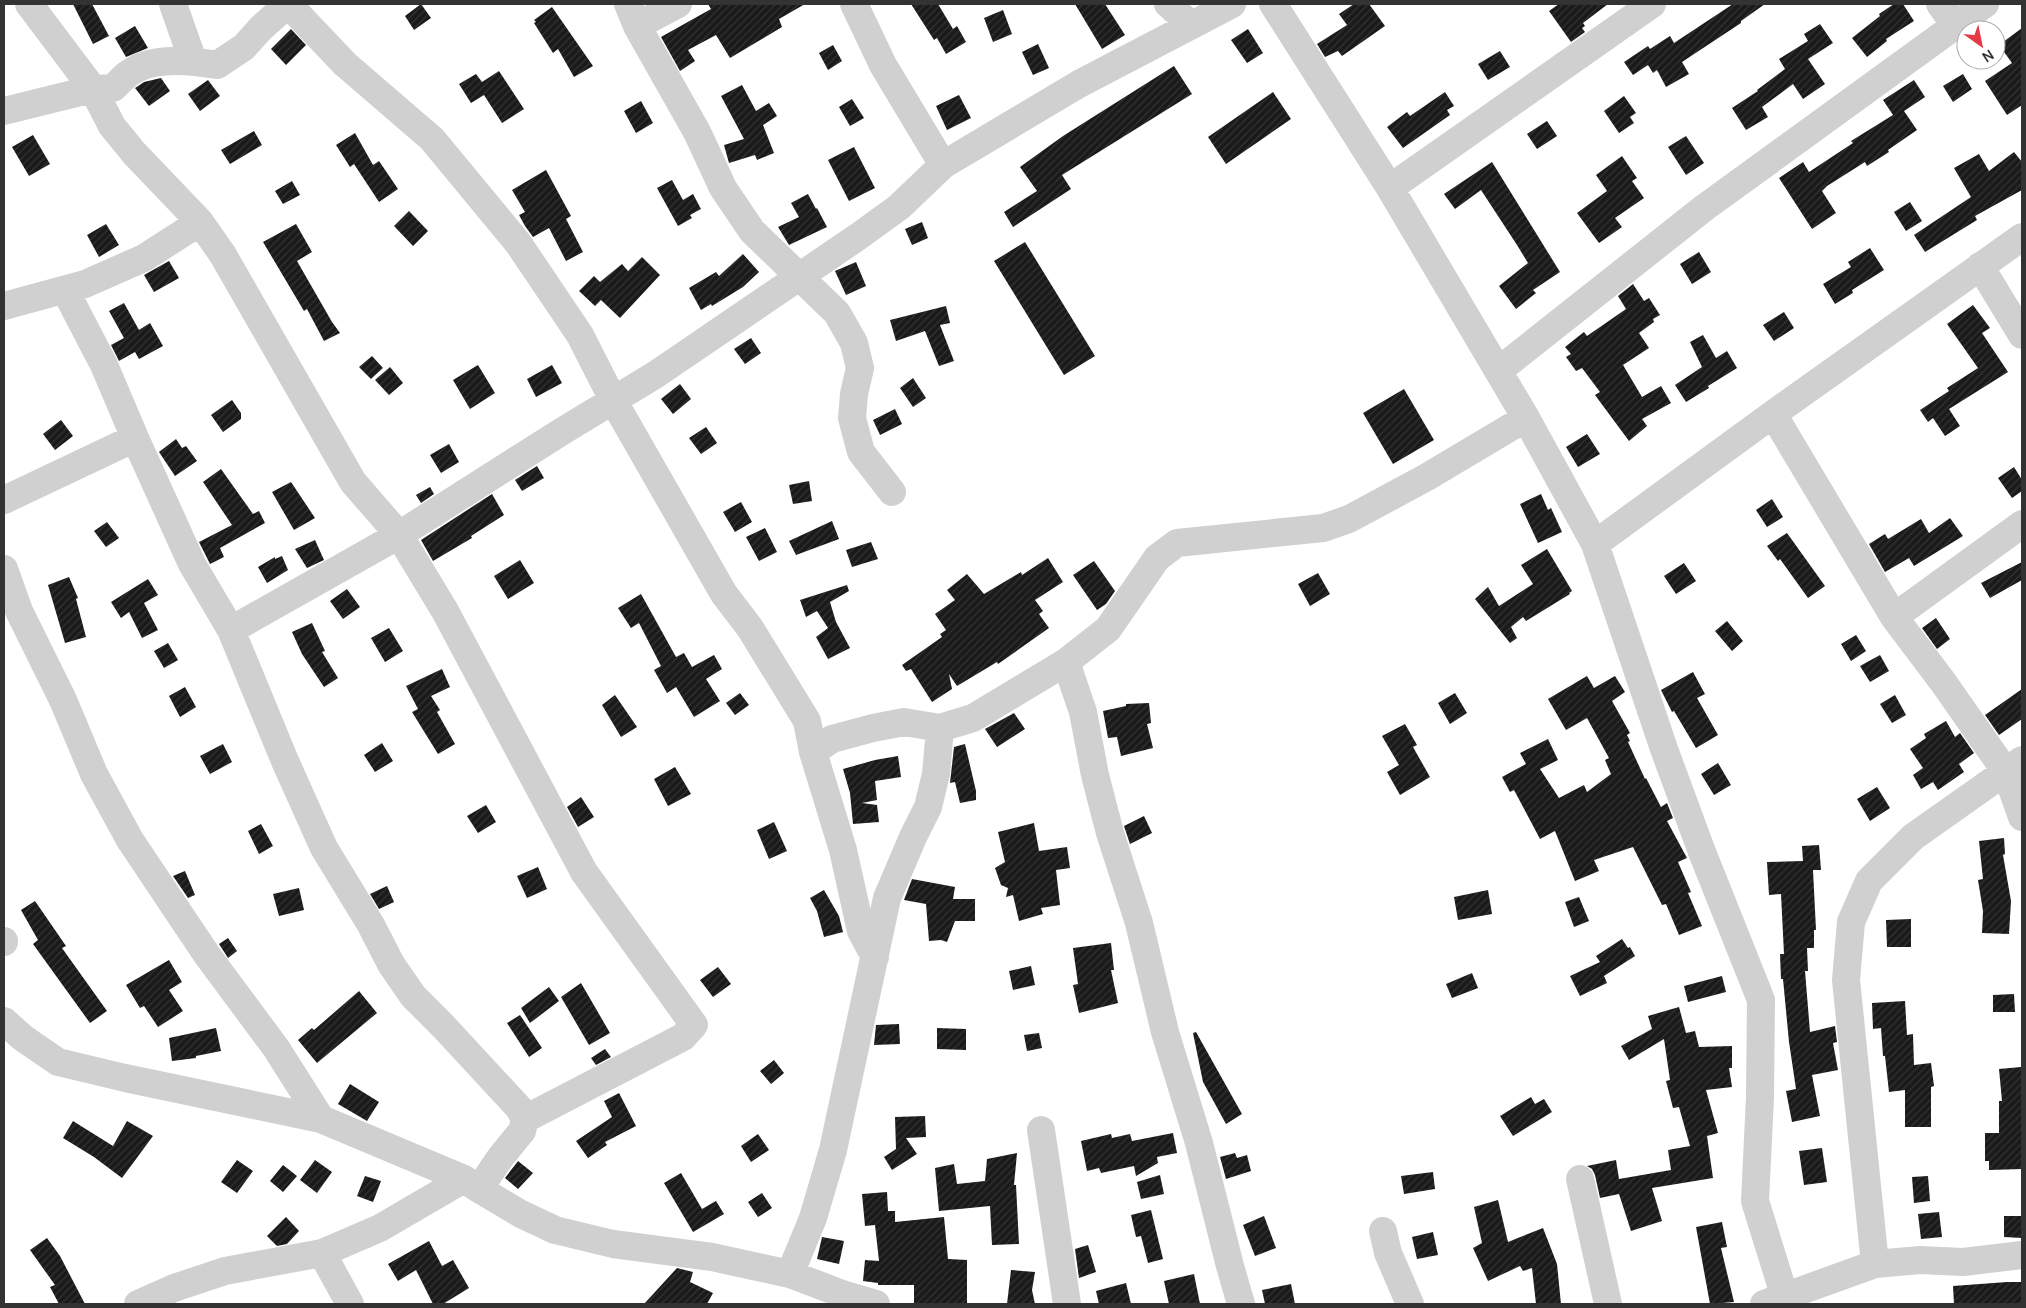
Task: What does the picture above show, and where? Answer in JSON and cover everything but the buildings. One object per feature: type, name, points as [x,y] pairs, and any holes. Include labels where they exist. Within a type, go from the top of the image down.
[{"type":"street","points":[[29,4],[93,89],[112,126],[134,153],[200,222],[223,255],[353,482],[399,535],[446,612],[584,872],[694,1025],[683,1037],[525,1119]]},
{"type":"street","points":[[173,4],[193,61]]},
{"type":"street","points":[[4,111],[93,89],[113,88],[128,74],[149,64],[193,61],[217,65],[244,47],[288,4],[345,64],[432,139],[518,244],[580,335],[613,400],[724,594],[750,628],[806,721],[812,752],[843,850],[861,932],[876,957]]},
{"type":"street","points":[[678,4],[633,15],[697,132],[722,188],[752,231],[837,313],[854,343],[860,368],[854,394],[852,418],[861,452],[892,492]]},
{"type":"street","points":[[854,4],[883,65],[944,165]]},
{"type":"street","points":[[1168,4],[1190,24]]},
{"type":"street","points":[[231,630],[399,535],[655,375],[800,277],[899,207],[944,165],[1079,84],[1190,24],[1232,4]]},
{"type":"street","points":[[1273,4],[1390,188],[1526,418],[1595,544],[1670,766],[1761,1000],[1760,1097],[1755,1201],[1778,1302],[1874,1264],[1920,1260],[1964,1262],[2022,1255]]},
{"type":"street","points":[[1390,188],[1652,4]]},
{"type":"street","points":[[1498,372],[1947,14],[1985,4]]},
{"type":"street","points":[[4,306],[85,284],[144,258],[200,222]]},
{"type":"street","points":[[1595,544],[1773,414],[2022,237]]},
{"type":"street","points":[[1980,266],[2022,335]]},
{"type":"street","points":[[65,290],[104,365],[192,564],[231,630],[285,761],[324,848],[371,924],[391,964],[413,996],[519,1108],[525,1119],[522,1131],[500,1158],[472,1184],[380,1228],[322,1253],[225,1271],[174,1288],[138,1304]]},
{"type":"street","points":[[1773,414],[1894,618],[1943,682],[2014,766],[2022,817]]},
{"type":"street","points":[[812,752],[832,739],[888,725],[904,722],[940,728],[973,718],[1066,662],[1108,629],[1157,558],[1177,543],[1322,528],[1350,519],[1427,477],[1526,418]]},
{"type":"street","points":[[4,500],[135,438]]},
{"type":"street","points":[[1894,618],[2022,524]]},
{"type":"street","points":[[4,569],[19,611],[63,700],[94,774],[130,840],[207,955],[276,1048],[321,1119]]},
{"type":"street","points":[[1066,662],[1082,712],[1095,775],[1110,833],[1138,923],[1165,1032],[1199,1143],[1241,1304]]},
{"type":"street","points":[[790,1274],[813,1218],[833,1150],[876,957],[887,898],[928,807],[936,774],[940,728]]},
{"type":"street","points":[[1874,1264],[1846,980],[1851,922],[1869,881],[1913,837],[2014,766]]},
{"type":"street","points":[[4,1021],[23,1038],[58,1062],[133,1080],[321,1119],[472,1184],[521,1214],[555,1230],[613,1244],[712,1257],[790,1274],[845,1296],[876,1304]]},
{"type":"street","points":[[1041,1130],[1067,1304]]},
{"type":"street","points":[[1580,1179],[1608,1304]]},
{"type":"street","points":[[1383,1231],[1388,1253],[1410,1304]]},
{"type":"street","points":[[322,1253],[350,1304]]}]
